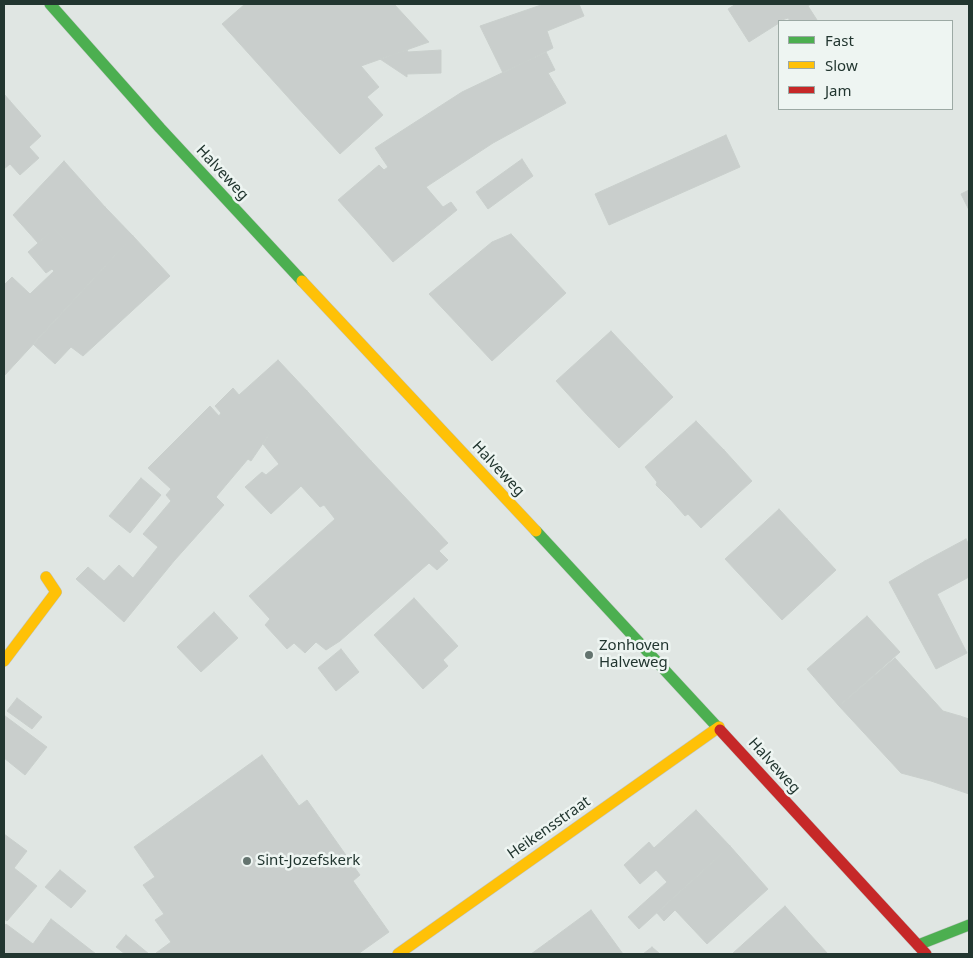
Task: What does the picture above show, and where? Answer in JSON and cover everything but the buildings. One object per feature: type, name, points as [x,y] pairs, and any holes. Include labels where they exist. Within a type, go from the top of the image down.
[{"type":"main road","name":"Halveweg","points":[[50,4],[160,128],[340,324],[637,639],[926,954]]},
{"type":"main road","points":[[4,661],[56,592],[46,577]]},
{"type":"main road","name":"Heikensstraat","points":[[398,954],[718,728]]},
{"type":"main road","points":[[918,945],[969,925]]},
{"type":"traffic: fast","points":[[50,4],[160,128],[302,281]]},
{"type":"traffic: fast","points":[[536,531],[720,730]]},
{"type":"traffic: fast","points":[[918,945],[969,925]]},
{"type":"traffic: slow","points":[[302,281],[536,531]]},
{"type":"traffic: slow","points":[[4,661],[56,592],[46,577]]},
{"type":"traffic: slow","points":[[398,954],[719,727]]},
{"type":"traffic: jam","points":[[720,730],[926,954]]},
{"type":"place","name":"Zonhoven Halveweg","points":[[589,655]]},
{"type":"place","name":"Sint-Jozefskerk","points":[[247,861]]}]
